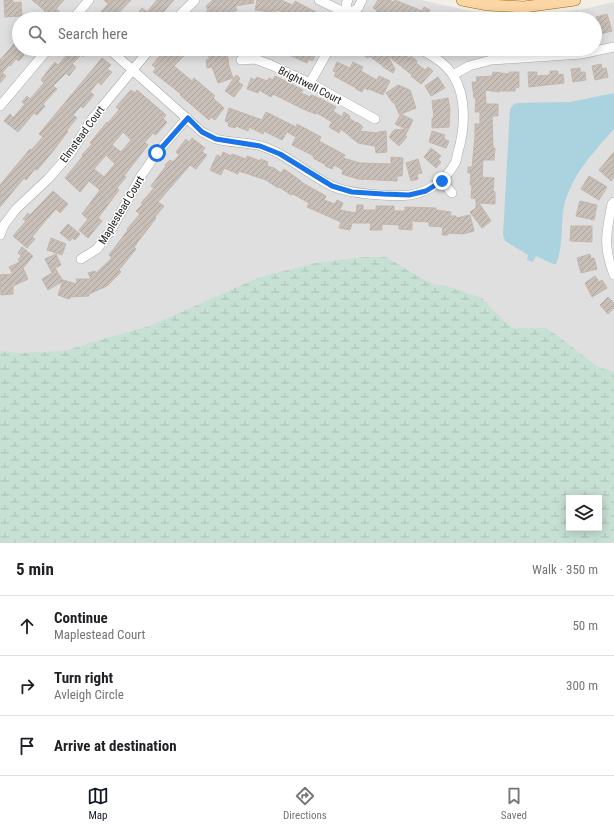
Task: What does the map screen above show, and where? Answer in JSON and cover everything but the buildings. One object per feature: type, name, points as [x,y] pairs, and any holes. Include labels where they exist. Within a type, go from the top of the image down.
[{"type":"main road","points":[[462,0],[488,5],[524,7],[575,0]]},
{"type":"street","points":[[79,12],[89,0]]},
{"type":"street","points":[[183,12],[195,0]]},
{"type":"street","points":[[319,0],[340,12]]},
{"type":"street","points":[[347,12],[346,4],[348,0]]},
{"type":"street","points":[[352,12],[358,8],[362,0]]},
{"type":"street","points":[[602,49],[614,46]]},
{"type":"street","points":[[0,106],[42,56]]},
{"type":"street","points":[[117,56],[202,132],[216,139],[260,146],[280,154],[332,186],[352,192],[409,195],[426,191],[442,181],[456,163],[462,139],[462,98],[453,75],[439,59],[433,56]]},
{"type":"street","name":"Elmstead Court","points":[[0,235],[4,225],[16,208],[48,179],[70,154],[92,119],[144,56]]},
{"type":"street","points":[[310,83],[325,56]]},
{"type":"street","points":[[453,75],[469,66],[491,60],[551,56]]},
{"type":"street","name":"Brightwell Court","points":[[241,60],[254,59],[271,65],[310,83],[375,119]]},
{"type":"street","name":"Maplestead Court","points":[[81,259],[98,249],[111,230],[141,176],[157,153],[188,118]]},
{"type":"street","points":[[442,181],[452,193]]},
{"type":"street","points":[[614,202],[612,204],[606,232],[608,258],[614,275]]},
{"type":"shaded area","points":[[0,0],[421,0],[470,11],[481,12],[12,12],[12,56],[602,56],[602,12],[562,12],[584,9],[614,2],[614,543],[0,543]]},
{"type":"green space","points":[[365,257],[386,257],[419,277],[436,285],[447,286],[482,298],[513,328],[546,328],[598,367],[614,372],[614,541],[610,543],[0,543],[0,351],[19,353],[65,351],[150,326],[260,277],[316,263]]},
{"type":"water","points":[[614,93],[614,129],[582,168],[570,189],[563,212],[561,245],[556,264],[536,256],[533,262],[527,260],[528,255],[505,241],[503,235],[510,109],[517,103],[570,102]]},
{"type":"route","points":[[157,153],[188,118],[202,132],[216,139],[260,146],[280,154],[332,186],[352,192],[409,195],[426,191],[442,181]]}]
